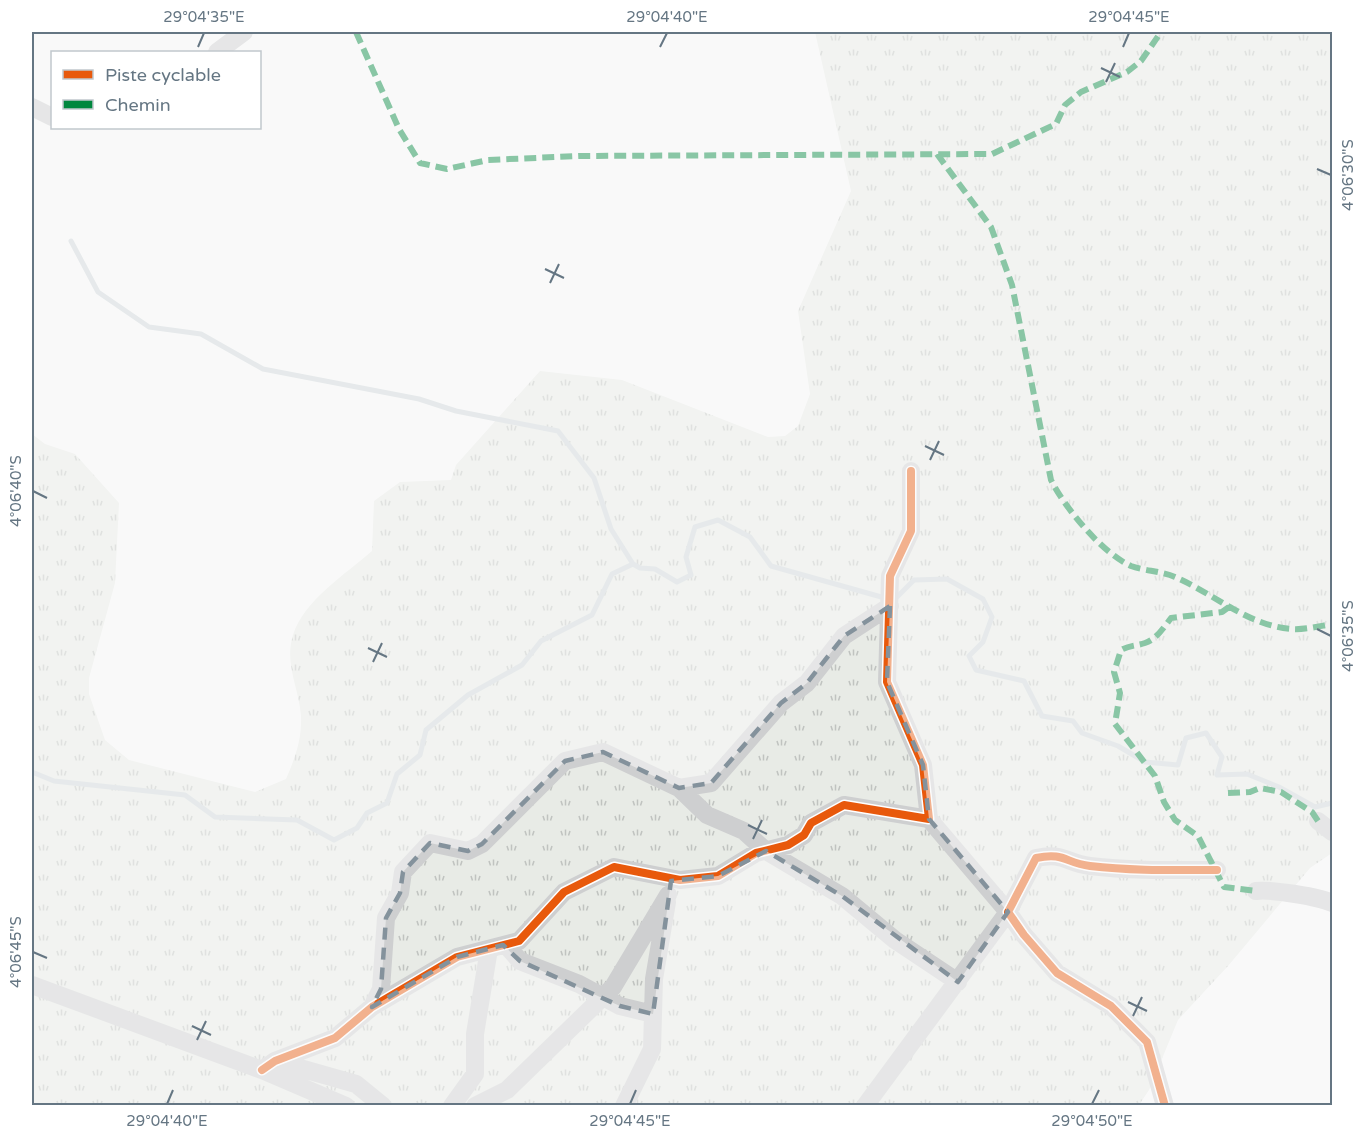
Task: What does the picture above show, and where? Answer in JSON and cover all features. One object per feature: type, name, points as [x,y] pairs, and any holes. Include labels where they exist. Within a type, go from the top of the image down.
[{"type":"street","points":[[218,51],[244,32]]},
{"type":"street","points":[[32,107],[51,116]]},
{"type":"street","points":[[911,471],[911,531],[890,576],[887,682],[923,765],[929,819],[1057,973],[1111,1006],[1147,1042],[1165,1106]]},
{"type":"street","points":[[679,788],[711,783],[781,703],[807,683],[844,636],[890,606]]},
{"type":"street","points":[[372,1007],[381,989],[386,918],[400,893],[404,872],[430,843],[468,851],[482,844],[565,761],[603,752],[679,788],[706,815],[744,831],[766,851],[842,896],[896,940],[958,982]]},
{"type":"street","points":[[498,947],[475,1034],[474,1076],[482,1104],[507,1090],[613,987],[670,887],[680,880],[718,876],[756,853],[788,845],[804,835],[812,823],[844,805],[929,819]]},
{"type":"street","points":[[865,1106],[1008,912],[1036,858],[1054,855],[1088,866],[1149,870],[1217,870]]},
{"type":"street","points":[[269,1066],[335,1038],[372,1007],[457,957],[519,941],[564,892],[614,867],[670,887]]},
{"type":"street","points":[[624,1106],[652,1049],[654,979],[670,887]]},
{"type":"street","points":[[1256,891],[1311,899],[1321,897],[1332,903]]},
{"type":"street","points":[[498,947],[520,961],[604,996],[620,1006],[653,1014]]},
{"type":"street","points":[[32,986],[269,1066],[356,1084],[383,1106]]},
{"type":"street","points":[[269,1066],[346,1106]]},
{"type":"street","points":[[452,1106],[474,1076]]},
{"type":"highlighted area","points":[[890,606],[887,682],[923,765],[929,819],[1008,912],[958,982],[842,896],[766,851],[718,876],[671,881],[653,1014],[620,1006],[520,961],[503,945],[457,957],[372,1007],[381,989],[386,918],[400,893],[403,872],[430,843],[468,851],[482,844],[565,761],[603,752],[679,788],[711,783],[781,703],[807,683],[844,636]]},
{"type":"green space","points":[[815,32],[1332,32],[1332,853],[1310,868],[1228,966],[1178,1020],[1149,1090],[1139,1105],[32,1105],[32,434],[45,444],[75,454],[119,503],[115,583],[89,678],[89,694],[105,740],[129,760],[255,792],[286,779],[297,749],[301,725],[300,706],[290,656],[293,635],[298,622],[327,588],[372,551],[374,501],[400,482],[451,480],[456,465],[540,371],[622,380],[768,437],[785,436],[798,426],[810,394],[798,311],[851,191]]},
{"type":"waterway","points":[[71,241],[98,292],[149,327],[201,334],[263,369],[419,399],[456,411],[558,431],[594,478],[611,529],[633,564],[640,568],[655,569],[677,582],[691,575],[686,557],[695,527],[718,520],[750,537],[771,566],[885,598]]},
{"type":"waterway","points":[[32,772],[54,781],[185,795],[215,817],[297,820],[334,840],[357,828],[367,813],[387,803],[397,774],[420,755],[426,730],[468,695],[522,665],[541,641],[592,615],[612,574],[633,564]]},
{"type":"waterway","points":[[894,600],[914,580],[947,579],[983,599],[992,617],[983,642],[969,656],[976,670],[1024,681],[1042,716],[1073,721],[1082,733],[1118,746],[1145,762],[1178,765],[1186,738],[1206,733],[1222,757],[1217,775],[1247,774],[1279,787],[1315,807],[1332,803]]},
{"type":"marked path","points":[[356,32],[399,129],[420,163],[447,169],[488,160],[579,156],[992,154],[1056,124],[1065,105],[1081,92],[1127,72],[1141,61],[1161,32]]},
{"type":"marked path","points":[[937,154],[991,227],[1012,285],[1051,480],[1085,529],[1108,551],[1131,566],[1175,577],[1260,622],[1276,627],[1297,629],[1332,624]]},
{"type":"marked path","points":[[1229,607],[1222,612],[1171,618],[1153,639],[1121,650],[1114,672],[1120,693],[1115,724],[1155,776],[1164,802],[1175,820],[1198,836],[1224,887],[1256,891]]},
{"type":"marked path","points":[[1228,793],[1250,792],[1260,788],[1281,792],[1312,812],[1318,821]]},
{"type":"cycle path","points":[[262,1070],[275,1061],[335,1038],[372,1007],[457,957],[519,941],[564,892],[614,867],[680,880],[718,876],[756,853],[788,845],[804,835],[811,823],[844,805],[929,819],[923,765],[887,682],[890,576],[911,531],[911,471]]},
{"type":"cycle path","points":[[1165,1106],[1147,1042],[1111,1006],[1057,973],[1024,935],[1008,912],[1036,858],[1053,856],[1082,865],[1122,869],[1217,870]]}]
